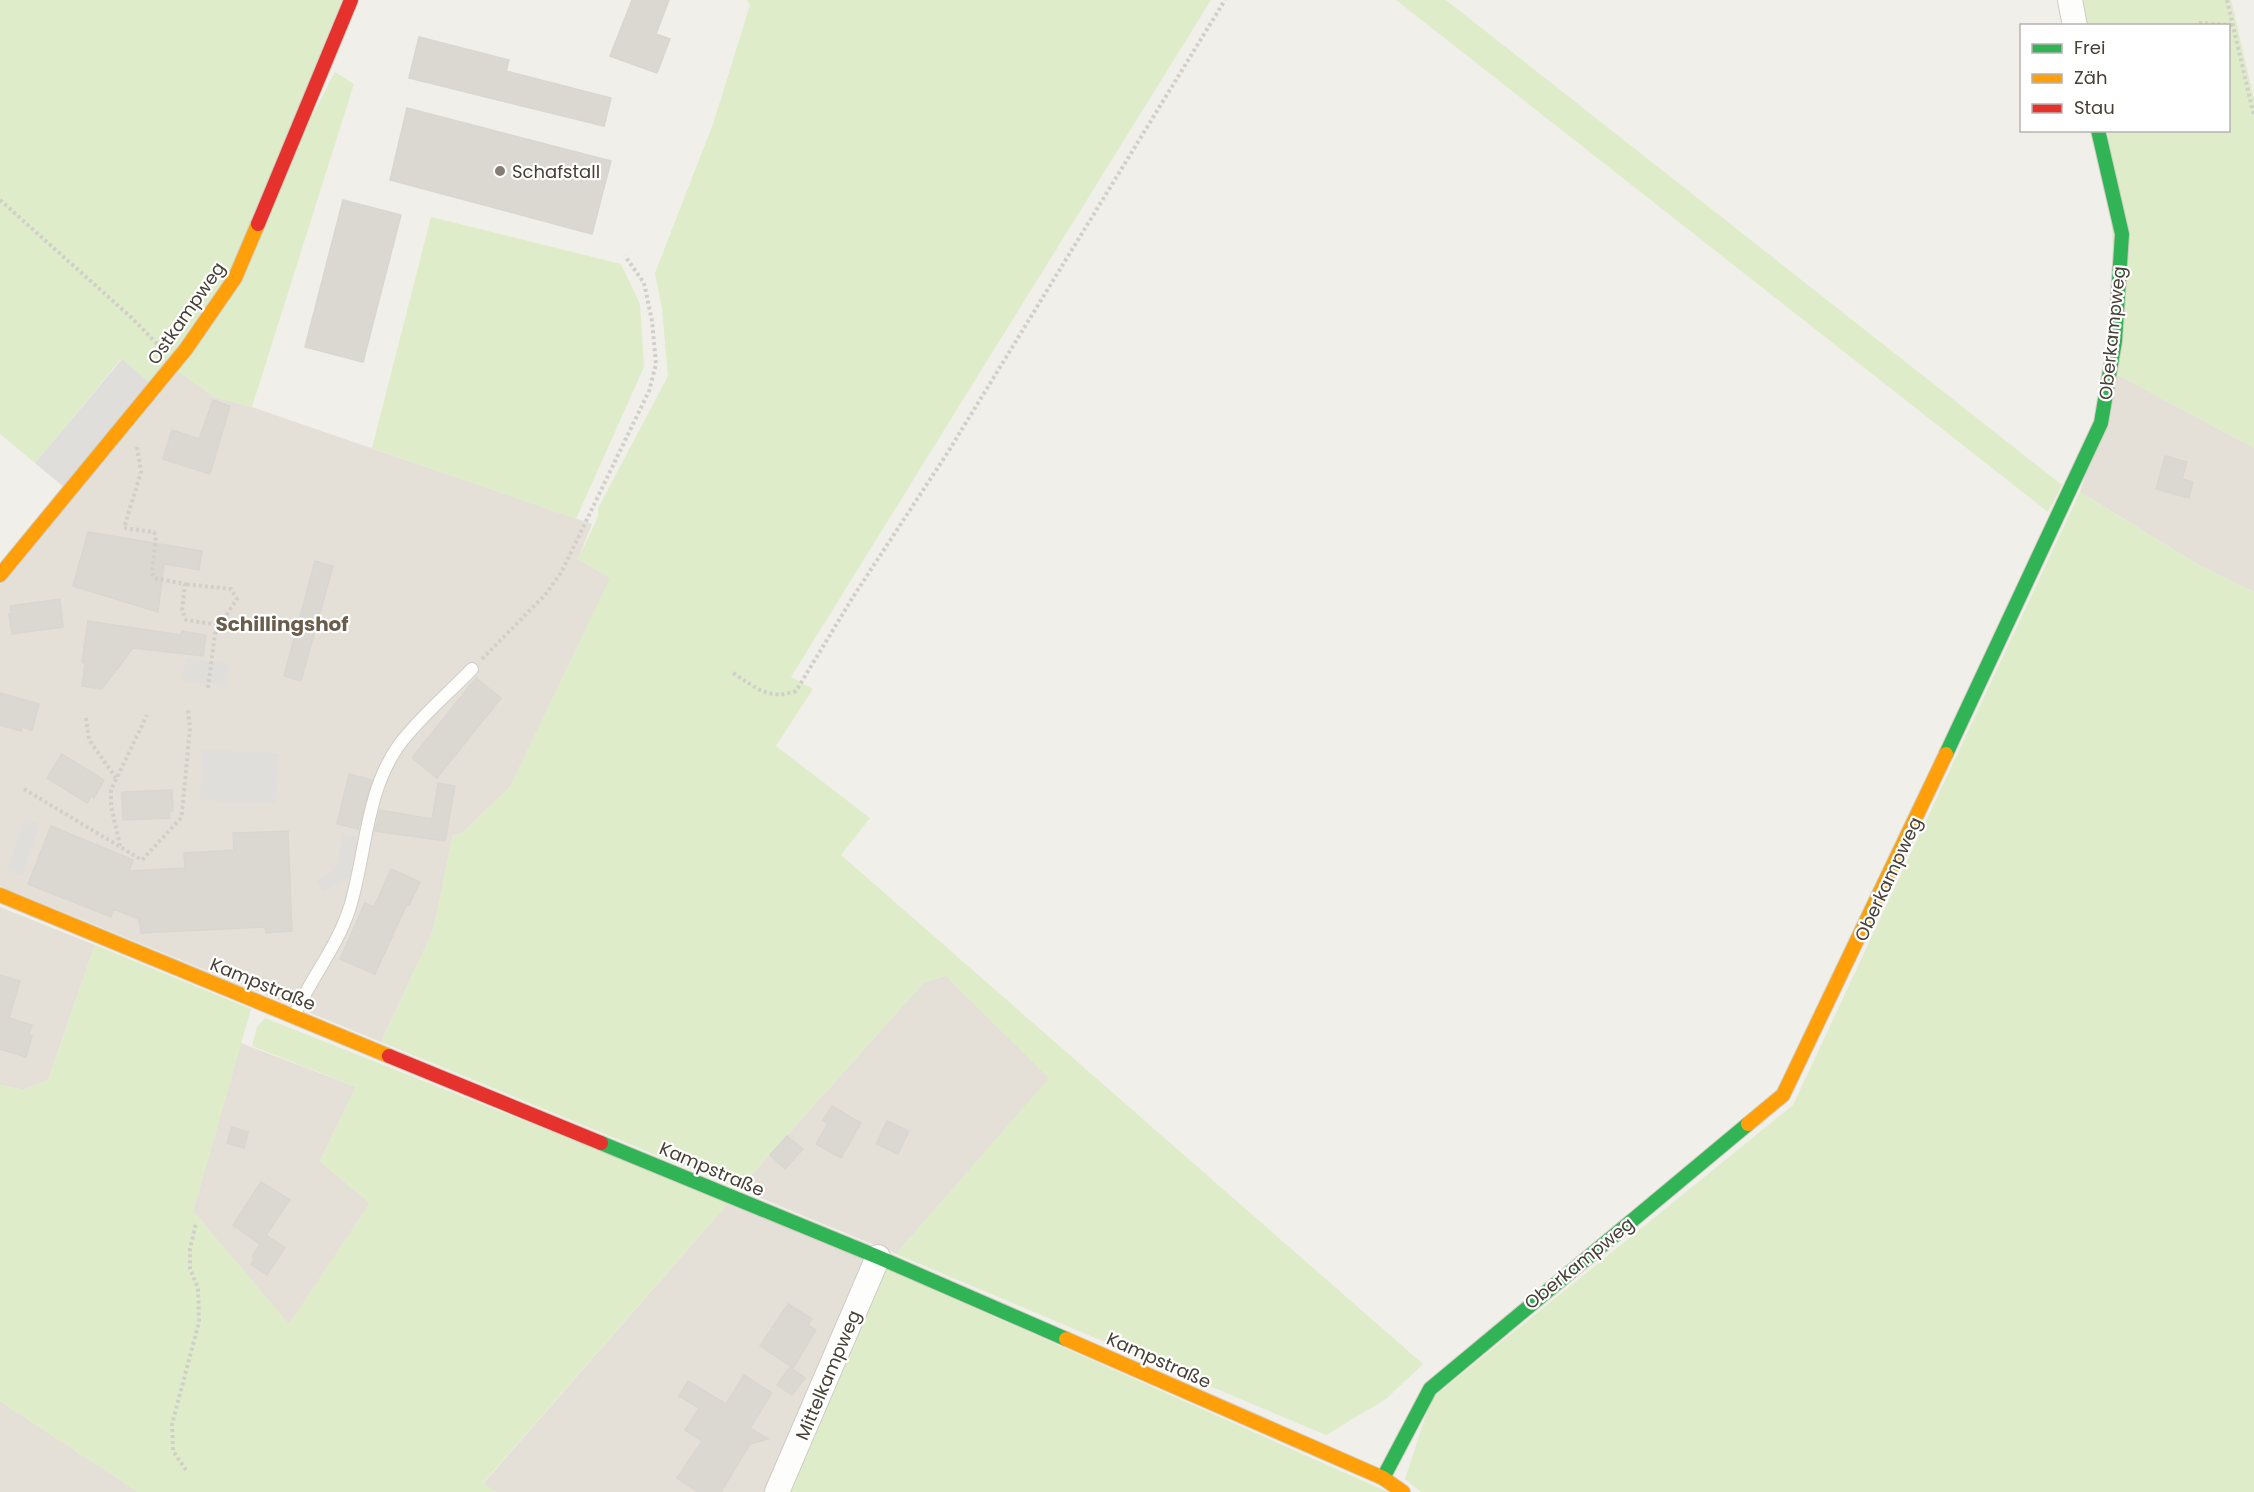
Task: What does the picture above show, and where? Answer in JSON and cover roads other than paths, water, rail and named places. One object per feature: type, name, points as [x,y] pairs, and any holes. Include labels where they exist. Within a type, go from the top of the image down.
[{"type":"street","name":"Ostkampweg","points":[[0,575],[175,363],[235,278],[351,0]]},
{"type":"street","points":[[2070,0],[2075,24]]},
{"type":"street","name":"Oberkampweg","points":[[1383,1478],[1430,1389],[1783,1095],[1848,964],[2101,423],[2115,341],[2122,234],[2098,132]]},
{"type":"street","name":"Kampstraße","points":[[0,895],[878,1257],[1383,1478],[1403,1492]]},
{"type":"street","name":"Mittelkampweg","points":[[777,1492],[878,1257]]},
{"type":"lane","points":[[294,1016],[332,950],[348,911],[384,773],[398,746],[472,669]]},
{"type":"place","name":"Schafstall","points":[[500,171]]},
{"type":"district","name":"Schillingshof","points":[[282,624]]}]
